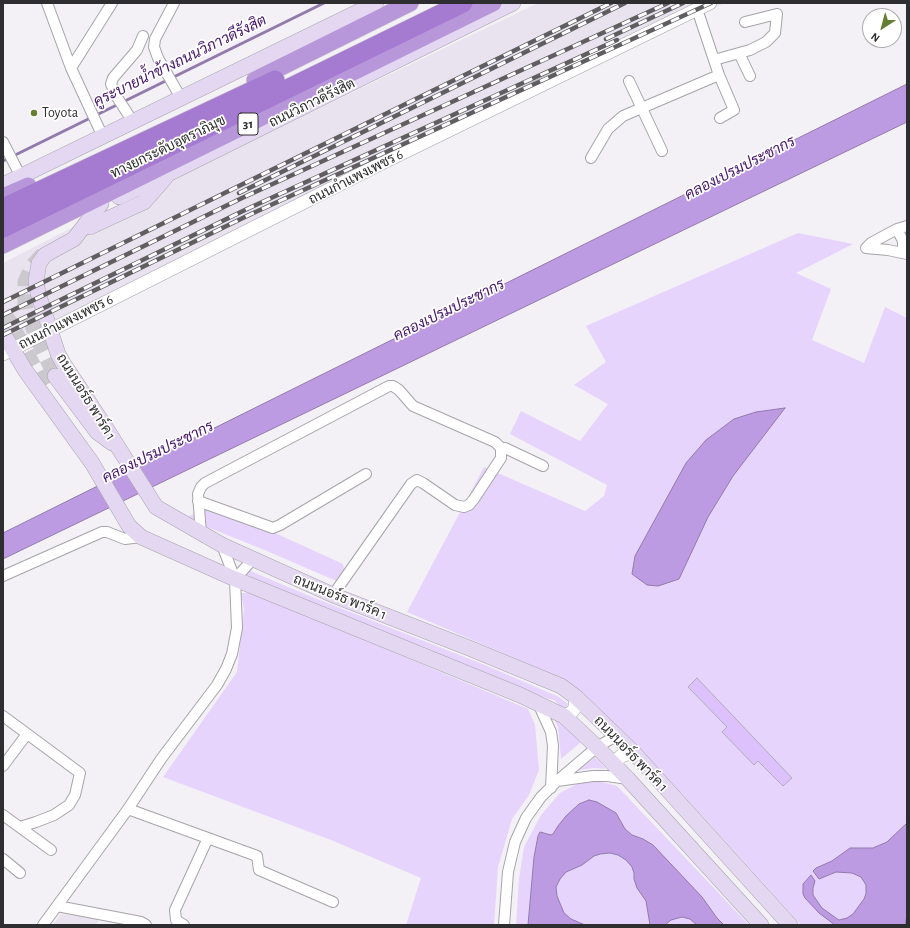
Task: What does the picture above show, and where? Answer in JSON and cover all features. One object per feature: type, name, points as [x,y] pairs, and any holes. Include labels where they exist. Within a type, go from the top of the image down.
[{"type":"highway","points":[[3,198],[270,73],[410,3]]},
{"type":"highway","name":"ทางยกระดับอุตราภิมุข","points":[[3,208],[174,126],[362,40],[437,3]]},
{"type":"highway","name":"ทางยกระดับอุตราภิมุข","points":[[3,228],[463,3]]},
{"type":"highway","name":"ถนนวิภาวดีรังสิต","points":[[3,245],[493,3]]},
{"type":"main road","points":[[3,185],[18,170],[103,137],[129,116],[178,92],[376,3]]},
{"type":"main road","name":"ถนนวิภาวดีรังสิต","points":[[3,253],[101,204],[170,173],[513,3]]},
{"type":"main road","points":[[90,227],[144,202],[170,173]]},
{"type":"main road","name":"ถนนนอร์ธ พาร์ค 1","points":[[101,204],[74,239],[46,255],[39,263],[36,281],[38,293],[58,354],[63,364],[104,424],[156,507],[201,534],[253,560],[333,595],[561,686],[576,697],[635,754],[790,925]]},
{"type":"main road","name":"ถนนนอร์ธ พาร์ค 1","points":[[3,333],[8,352],[36,385],[92,463],[129,526],[141,537],[235,579],[520,694],[564,716],[598,747],[616,766],[761,925]]},
{"type":"main road","points":[[55,376],[97,432],[119,449]]},
{"type":"main road","points":[[45,388],[92,463]]},
{"type":"street","points":[[46,3],[71,68],[103,137]]},
{"type":"street","points":[[71,68],[112,3]]},
{"type":"street","points":[[174,3],[155,39],[154,47],[158,58],[178,92]]},
{"type":"street","name":"ถนนกำแพงเพชร 6","points":[[8,352],[384,162],[710,3]]},
{"type":"street","points":[[698,9],[719,75],[734,110],[720,118]]},
{"type":"street","points":[[714,60],[750,50],[766,42],[775,33],[777,14],[745,22]]},
{"type":"street","points":[[129,116],[111,84],[113,78],[137,50],[143,36]]},
{"type":"street","points":[[739,53],[750,76]]},
{"type":"street","points":[[591,158],[608,129],[623,116],[719,75]]},
{"type":"street","points":[[629,81],[662,151]]},
{"type":"street","points":[[5,147],[18,170]]},
{"type":"street","points":[[902,227],[905,254],[866,248],[871,243],[902,227]]},
{"type":"street","points":[[201,534],[198,494],[201,487],[206,483],[389,386],[393,386],[399,390],[413,406],[495,442],[500,448],[501,458],[470,505],[464,507],[455,506],[423,483],[416,480],[411,484],[333,595]]},
{"type":"street","points":[[500,448],[505,448],[543,466]]},
{"type":"street","points":[[198,501],[273,528],[366,474]]},
{"type":"street","points":[[3,576],[102,532],[107,532],[125,539],[141,537]]},
{"type":"street","points":[[43,925],[128,809],[161,759],[217,685],[226,669],[232,654],[236,628],[235,579],[222,545]]},
{"type":"street","points":[[235,579],[253,560]]},
{"type":"street","points":[[564,716],[571,713],[574,708],[576,697]]},
{"type":"street","points":[[538,703],[551,732],[554,784]]},
{"type":"street","points":[[3,716],[80,773],[75,795],[69,804],[54,815],[20,827]]},
{"type":"street","points":[[3,766],[27,734]]},
{"type":"street","points":[[504,925],[508,872],[515,842],[526,818],[541,797],[554,784],[598,747],[616,736]]},
{"type":"street","points":[[616,766],[618,759],[621,756],[635,754]]},
{"type":"street","points":[[554,784],[593,776],[628,779]]},
{"type":"street","points":[[128,809],[257,856],[259,870],[333,902]]},
{"type":"street","points":[[3,815],[51,850]]},
{"type":"street","points":[[184,925],[176,920],[175,910],[208,838]]},
{"type":"street","points":[[3,859],[20,873]]},
{"type":"street","points":[[58,906],[141,922],[146,925]]},
{"type":"shaded area","points":[[538,3],[725,3],[281,210],[3,345],[3,263],[83,222],[90,236],[142,212],[171,180]]},
{"type":"shaded area","points":[[798,233],[853,244],[796,273],[831,289],[812,340],[864,363],[885,307],[907,318],[907,925],[801,925],[674,785],[554,675],[407,612],[484,467],[585,511],[604,496],[607,485],[510,434],[521,411],[580,441],[608,404],[574,385],[606,362],[586,326]]},
{"type":"shaded area","points":[[208,508],[275,533],[343,564],[348,586],[185,518]]},
{"type":"shaded area","points":[[248,570],[312,597],[485,665],[559,697],[568,704],[567,708],[559,705],[554,700],[257,580],[245,574]]},
{"type":"shaded area","points":[[241,593],[254,593],[528,709],[535,725],[539,770],[529,795],[512,819],[498,867],[494,925],[406,925],[421,878],[331,840],[163,777],[237,672],[244,609]]},
{"type":"shaded area","points":[[553,717],[581,742],[561,759],[558,727]]},
{"type":"shaded area","points":[[595,757],[606,769],[594,768],[579,770]]},
{"type":"shaded area","points":[[597,781],[617,786],[749,925],[516,925],[519,879],[524,847],[541,815],[560,793],[577,784]]},
{"type":"shaded area","points":[[61,914],[100,918],[96,925],[53,925]]},
{"type":"water","name":"คลองเปรมประชากร","points":[[907,84],[907,122],[3,559],[3,533]]},
{"type":"water","points":[[785,408],[733,476],[708,517],[679,579],[658,586],[647,585],[632,574],[635,556],[686,463],[706,440],[734,419],[756,412]]},
{"type":"water","points":[[589,800],[597,802],[616,813],[625,829],[632,835],[653,845],[702,897],[724,925],[697,925],[690,919],[682,917],[671,920],[665,925],[650,925],[646,901],[637,888],[632,867],[626,860],[618,855],[610,853],[594,856],[582,865],[566,872],[556,887],[557,896],[564,913],[571,919],[585,925],[528,925],[534,857],[538,836],[540,832],[551,835],[553,834],[566,816],[579,804]]},
{"type":"water","points":[[907,823],[907,915],[905,925],[835,925],[819,913],[805,898],[803,894],[803,884],[811,875],[815,881],[813,895],[822,908],[839,920],[847,918],[853,914],[866,894],[866,885],[861,877],[852,873],[836,872],[819,879],[813,871],[816,868],[832,861],[850,848],[873,848],[887,842]]},
{"type":"building","points":[[697,678],[792,778],[783,786],[758,761],[754,765],[722,732],[727,727],[688,687]]},
{"type":"waterway","name":"คูระบายน้ำข้างถนนวิภาวดีรังสิต","points":[[3,161],[324,3]]},
{"type":"tunnel","points":[[43,254],[32,266],[25,282],[25,303],[27,313],[40,345],[55,376]]},
{"type":"tunnel","points":[[3,313],[11,323],[45,387]]},
{"type":"railway","points":[[3,302],[611,3]]},
{"type":"railway","points":[[239,193],[625,3]]},
{"type":"railway","points":[[3,315],[242,198],[668,3]]},
{"type":"railway","points":[[606,39],[683,3]]},
{"type":"railway","points":[[3,335],[249,215],[711,3]]},
{"type":"railway","points":[[3,328],[247,209],[617,40]]},
{"type":"place","name":"Toyota","points":[[34,113]]}]
